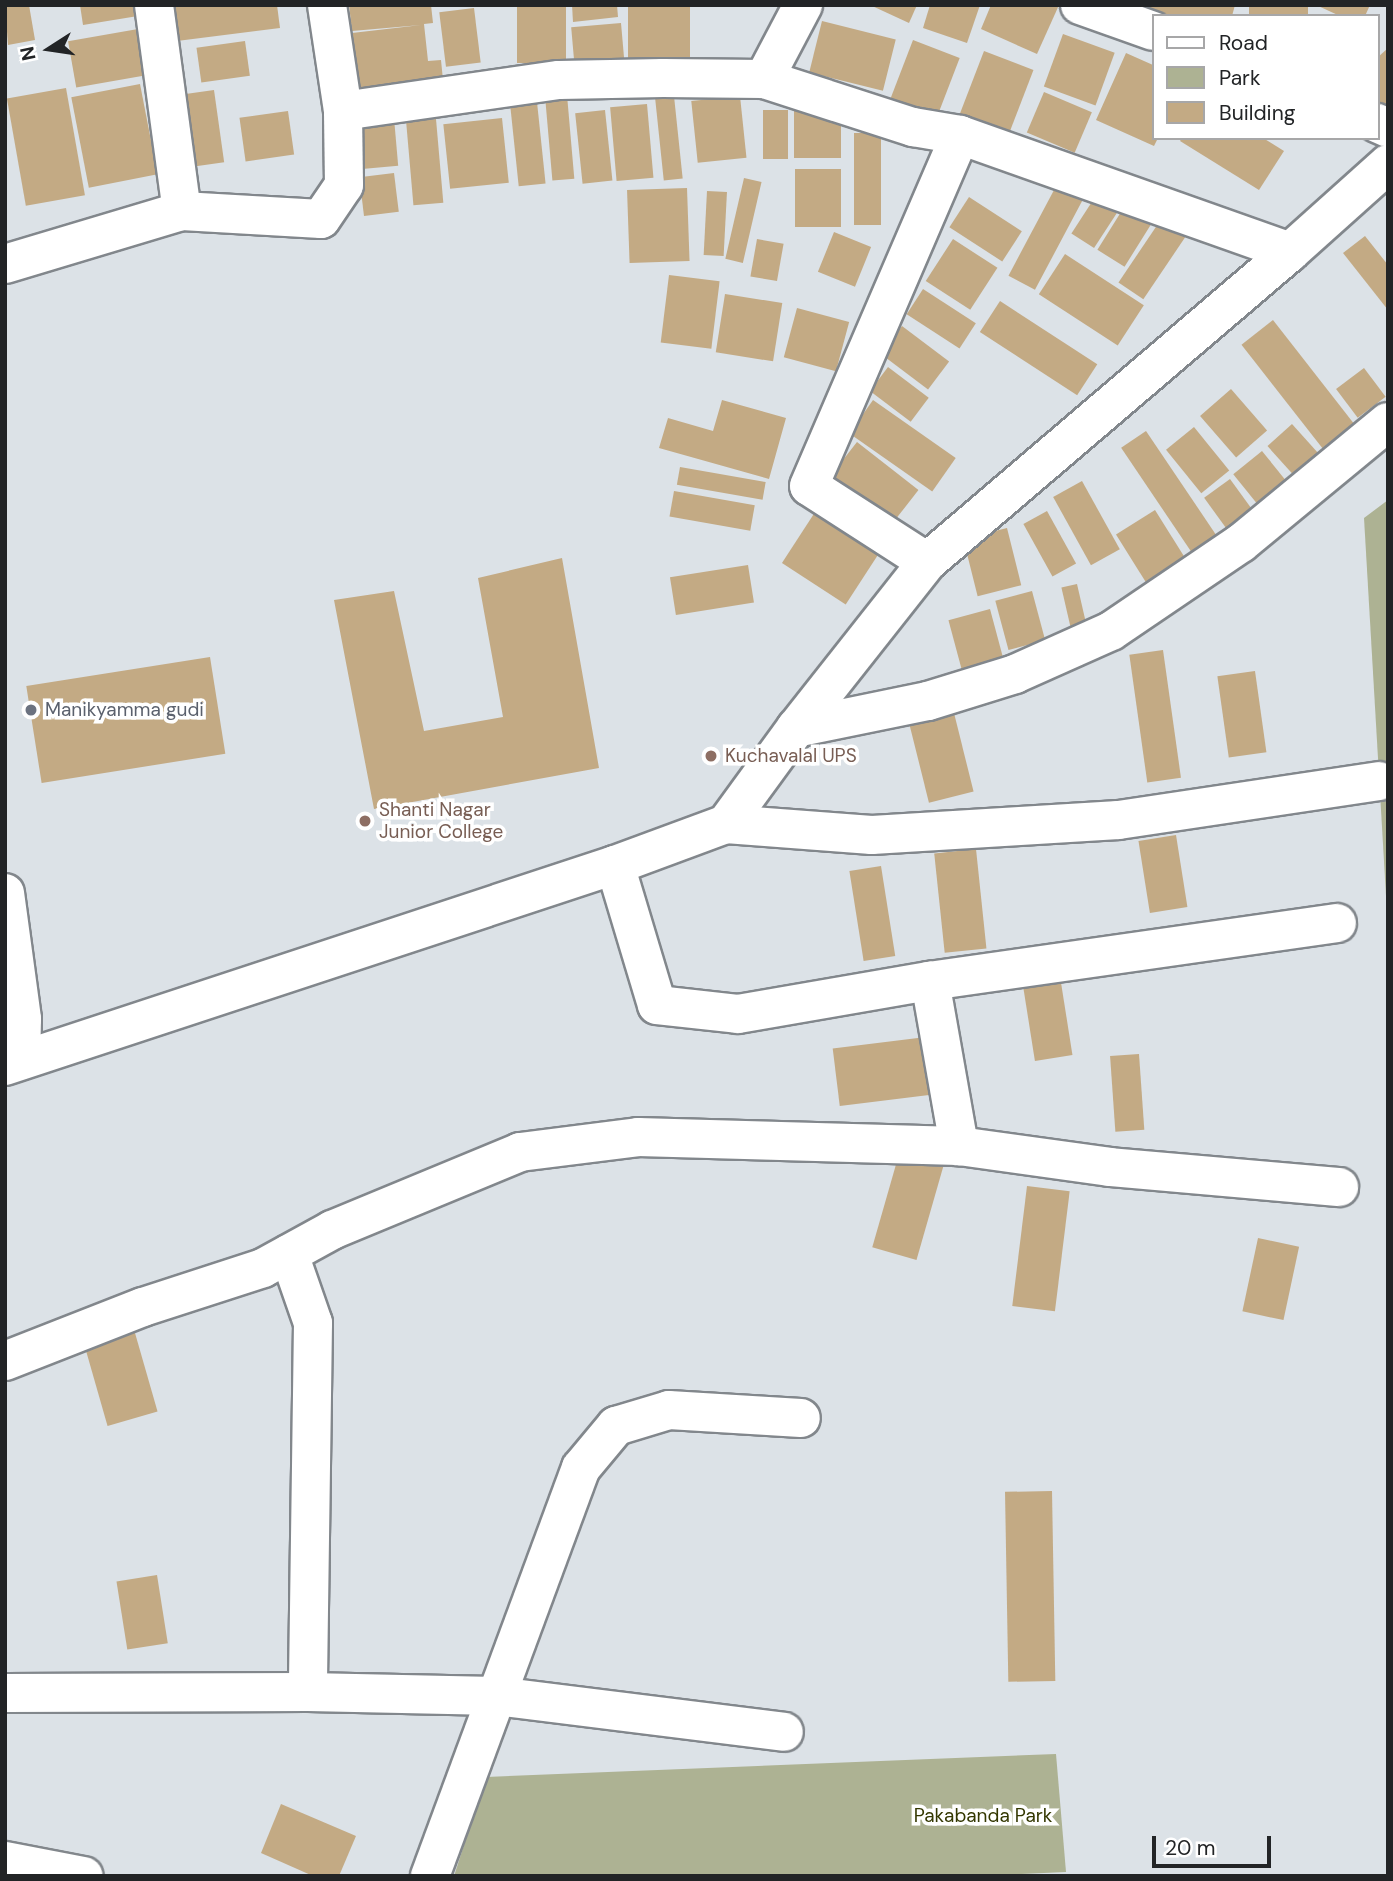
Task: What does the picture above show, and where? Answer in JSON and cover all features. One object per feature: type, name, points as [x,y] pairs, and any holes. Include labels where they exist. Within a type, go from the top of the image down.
[{"type":"street","points":[[154,5],[182,211]]},
{"type":"street","points":[[5,264],[182,211],[321,219],[344,186],[344,111],[327,5]]},
{"type":"street","points":[[764,79],[803,5]]},
{"type":"street","points":[[1080,5],[1152,31]]},
{"type":"street","points":[[344,111],[559,80],[764,79],[913,127],[960,135],[1290,252]]},
{"type":"street","points":[[927,562],[809,486],[960,135]]},
{"type":"street","points":[[726,824],[796,728],[927,562],[1290,252],[1388,164]]},
{"type":"street","points":[[796,728],[928,701],[1015,674],[1111,631],[1241,543],[1388,422]]},
{"type":"street","points":[[5,893],[22,1019],[13,1063],[615,866],[726,824],[872,835],[1119,820],[1379,780]]},
{"type":"street","points":[[615,866],[657,1005],[738,1014],[930,981],[1337,923]]},
{"type":"street","points":[[930,981],[959,1146]]},
{"type":"street","points":[[5,1361],[143,1307],[263,1268],[332,1230],[520,1152],[638,1137],[959,1146],[1110,1167],[1339,1187]]},
{"type":"street","points":[[289,1254],[313,1323],[309,1692]]},
{"type":"street","points":[[430,1876],[581,1468],[616,1426],[669,1410],[801,1418]]},
{"type":"street","points":[[5,1693],[309,1692],[496,1696],[784,1732]]},
{"type":"street","points":[[5,1861],[84,1876]]},
{"type":"green space","points":[[1388,500],[1388,930],[1364,518]]},
{"type":"green space","name":"Pakabanda Park","points":[[1056,1754],[1066,1872],[972,1876],[454,1876],[486,1777]]},
{"type":"building","points":[[5,5],[29,5],[35,40],[8,45]]},
{"type":"building","points":[[80,5],[136,5],[138,16],[83,25]]},
{"type":"building","points":[[173,5],[277,5],[280,28],[177,41]]},
{"type":"building","points":[[349,5],[431,5],[433,23],[424,24],[428,61],[441,60],[443,80],[358,89],[352,33],[421,25],[352,31]]},
{"type":"building","points":[[517,5],[566,5],[566,63],[517,63]]},
{"type":"building","points":[[572,5],[617,5],[618,17],[573,22]]},
{"type":"building","points":[[628,5],[690,5],[690,59],[628,59]]},
{"type":"building","points":[[870,5],[917,5],[909,23]]},
{"type":"building","points":[[930,5],[980,5],[967,43],[923,28]]},
{"type":"building","points":[[991,5],[1059,5],[1037,54],[981,29]]},
{"type":"building","points":[[1148,5],[1235,5],[1233,14],[1161,14],[1147,9]]},
{"type":"building","points":[[1249,5],[1308,5],[1308,14],[1249,14]]},
{"type":"building","points":[[1316,5],[1370,5],[1366,14],[1336,14]]},
{"type":"building","points":[[474,8],[481,63],[446,67],[439,12]]},
{"type":"building","points":[[822,21],[896,39],[883,91],[809,72]]},
{"type":"building","points":[[621,23],[625,66],[575,70],[571,27]]},
{"type":"building","points":[[138,29],[146,75],[76,88],[68,41]]},
{"type":"building","points":[[1063,34],[1115,53],[1096,105],[1044,87]]},
{"type":"building","points":[[913,40],[960,58],[934,124],[888,106]]},
{"type":"building","points":[[245,41],[250,76],[201,82],[196,48]]},
{"type":"building","points":[[1388,48],[1388,117],[1379,109],[1379,56]]},
{"type":"building","points":[[984,51],[1033,70],[1008,135],[959,116]]},
{"type":"building","points":[[1126,53],[1152,65],[1152,140],[1157,140],[1154,146],[1096,120]]},
{"type":"building","points":[[140,84],[158,174],[89,188],[71,97]]},
{"type":"building","points":[[66,88],[85,195],[26,206],[7,98]]},
{"type":"building","points":[[214,90],[224,162],[190,167],[180,95]]},
{"type":"building","points":[[1044,92],[1092,112],[1075,153],[1027,133]]},
{"type":"building","points":[[567,95],[574,179],[552,181],[545,97]]},
{"type":"building","points":[[674,96],[683,179],[664,181],[655,98]]},
{"type":"building","points":[[740,96],[746,158],[698,163],[691,101]]},
{"type":"building","points":[[537,102],[546,184],[519,186],[510,105]]},
{"type":"building","points":[[647,104],[653,178],[617,181],[610,107]]},
{"type":"building","points":[[794,109],[841,109],[841,158],[794,158]]},
{"type":"building","points":[[605,110],[612,181],[583,184],[575,113]]},
{"type":"building","points":[[763,110],[788,110],[788,159],[763,159]]},
{"type":"building","points":[[288,111],[294,155],[246,161],[239,118]]},
{"type":"building","points":[[394,118],[398,166],[359,169],[355,121]]},
{"type":"building","points":[[502,118],[509,183],[450,189],[443,124]]},
{"type":"building","points":[[436,119],[443,203],[413,205],[406,122]]},
{"type":"building","points":[[854,133],[881,133],[881,225],[854,225]]},
{"type":"building","points":[[1266,140],[1284,151],[1259,190],[1180,141]]},
{"type":"building","points":[[795,169],[841,169],[841,227],[795,227]]},
{"type":"building","points":[[394,173],[399,212],[364,216],[359,177]]},
{"type":"building","points":[[1062,175],[1088,189],[1035,290],[1008,276]]},
{"type":"building","points":[[744,178],[762,182],[743,263],[725,259]]},
{"type":"building","points":[[687,188],[690,261],[630,263],[627,190]]},
{"type":"building","points":[[707,191],[727,192],[724,256],[704,255]]},
{"type":"building","points":[[1097,194],[1120,209],[1094,248],[1071,233]]},
{"type":"building","points":[[969,197],[1022,231],[1002,262],[949,227]]},
{"type":"building","points":[[1126,204],[1153,221],[1125,267],[1097,250]]},
{"type":"building","points":[[1166,212],[1191,229],[1143,299],[1118,282]]},
{"type":"building","points":[[834,232],[871,247],[855,287],[818,272]]},
{"type":"building","points":[[1365,236],[1388,265],[1388,310],[1343,253]]},
{"type":"building","points":[[757,239],[784,244],[777,281],[750,276]]},
{"type":"building","points":[[953,239],[997,268],[970,310],[926,281]]},
{"type":"building","points":[[1065,254],[1144,305],[1118,345],[1039,294]]},
{"type":"building","points":[[669,275],[720,281],[711,349],[661,342]]},
{"type":"building","points":[[923,289],[976,323],[959,348],[907,314]]},
{"type":"building","points":[[725,294],[782,303],[773,361],[716,352]]},
{"type":"building","points":[[1000,301],[1097,364],[1077,395],[980,332]]},
{"type":"building","points":[[797,308],[849,322],[836,371],[784,357]]},
{"type":"building","points":[[1273,320],[1357,427],[1325,452],[1241,345]]},
{"type":"building","points":[[902,326],[949,362],[928,389],[881,354]]},
{"type":"building","points":[[888,367],[929,398],[911,422],[870,391]]},
{"type":"building","points":[[1364,368],[1386,397],[1358,418],[1336,389]]},
{"type":"building","points":[[1231,389],[1267,431],[1236,457],[1200,416]]},
{"type":"building","points":[[722,400],[786,418],[769,479],[659,448],[668,418],[713,431]]},
{"type":"building","points":[[873,400],[956,458],[932,492],[849,434]]},
{"type":"building","points":[[1292,424],[1323,459],[1299,481],[1267,446]]},
{"type":"building","points":[[1194,427],[1229,471],[1201,493],[1166,450]]},
{"type":"building","points":[[1146,431],[1221,543],[1197,560],[1121,448]]},
{"type":"building","points":[[857,442],[918,490],[889,528],[827,480]]},
{"type":"building","points":[[1262,451],[1294,491],[1265,514],[1233,474]]},
{"type":"building","points":[[680,467],[766,482],[763,500],[677,485]]},
{"type":"building","points":[[1230,479],[1254,512],[1228,531],[1204,498]]},
{"type":"building","points":[[1082,481],[1120,549],[1091,565],[1053,497]]},
{"type":"building","points":[[674,491],[755,505],[750,531],[669,517]]},
{"type":"building","points":[[819,506],[883,547],[846,604],[782,563]]},
{"type":"building","points":[[1155,510],[1189,565],[1150,589],[1116,534]]},
{"type":"building","points":[[1047,511],[1076,563],[1052,577],[1023,524]]},
{"type":"building","points":[[1007,528],[1021,585],[978,596],[963,539]]},
{"type":"building","points":[[562,558],[599,768],[374,809],[334,600],[394,591],[424,731],[503,717],[478,578]]},
{"type":"building","points":[[748,565],[754,603],[676,615],[670,577]]},
{"type":"building","points":[[1077,584],[1087,626],[1071,629],[1061,588]]},
{"type":"building","points":[[1032,591],[1045,640],[1008,650],[995,601]]},
{"type":"building","points":[[990,609],[1004,661],[962,672],[948,620]]},
{"type":"building","points":[[1163,650],[1181,778],[1147,782],[1129,655]]},
{"type":"building","points":[[210,657],[225,754],[42,783],[26,686]]},
{"type":"building","points":[[1255,671],[1266,752],[1229,757],[1217,676]]},
{"type":"building","points":[[954,713],[974,792],[929,803],[909,724]]},
{"type":"building","points":[[1176,835],[1187,907],[1150,913],[1138,841]]},
{"type":"building","points":[[976,849],[986,948],[945,953],[934,853]]},
{"type":"building","points":[[881,866],[895,956],[864,961],[849,871]]},
{"type":"building","points":[[1059,970],[1072,1055],[1035,1061],[1021,976]]},
{"type":"building","points":[[926,1037],[933,1095],[840,1106],[833,1048]]},
{"type":"building","points":[[1139,1054],[1144,1130],[1115,1132],[1110,1056]]},
{"type":"building","points":[[899,1154],[943,1167],[916,1260],[872,1247]]},
{"type":"building","points":[[1027,1186],[1070,1191],[1055,1311],[1012,1306]]},
{"type":"building","points":[[1258,1238],[1299,1247],[1283,1320],[1242,1311]]},
{"type":"building","points":[[133,1326],[158,1412],[108,1426],[83,1340]]},
{"type":"building","points":[[1052,1491],[1055,1681],[1008,1682],[1005,1492]]},
{"type":"building","points":[[157,1575],[168,1643],[127,1650],[117,1581]]},
{"type":"building","points":[[281,1804],[356,1836],[339,1876],[313,1876],[261,1853]]},
{"type":"place","name":"Manikyamma gudi","points":[[31,710]]},
{"type":"place","name":"Kuchavalal UPS","points":[[711,756]]},
{"type":"place","name":"Shanti Nagar Junior College","points":[[365,821]]}]
